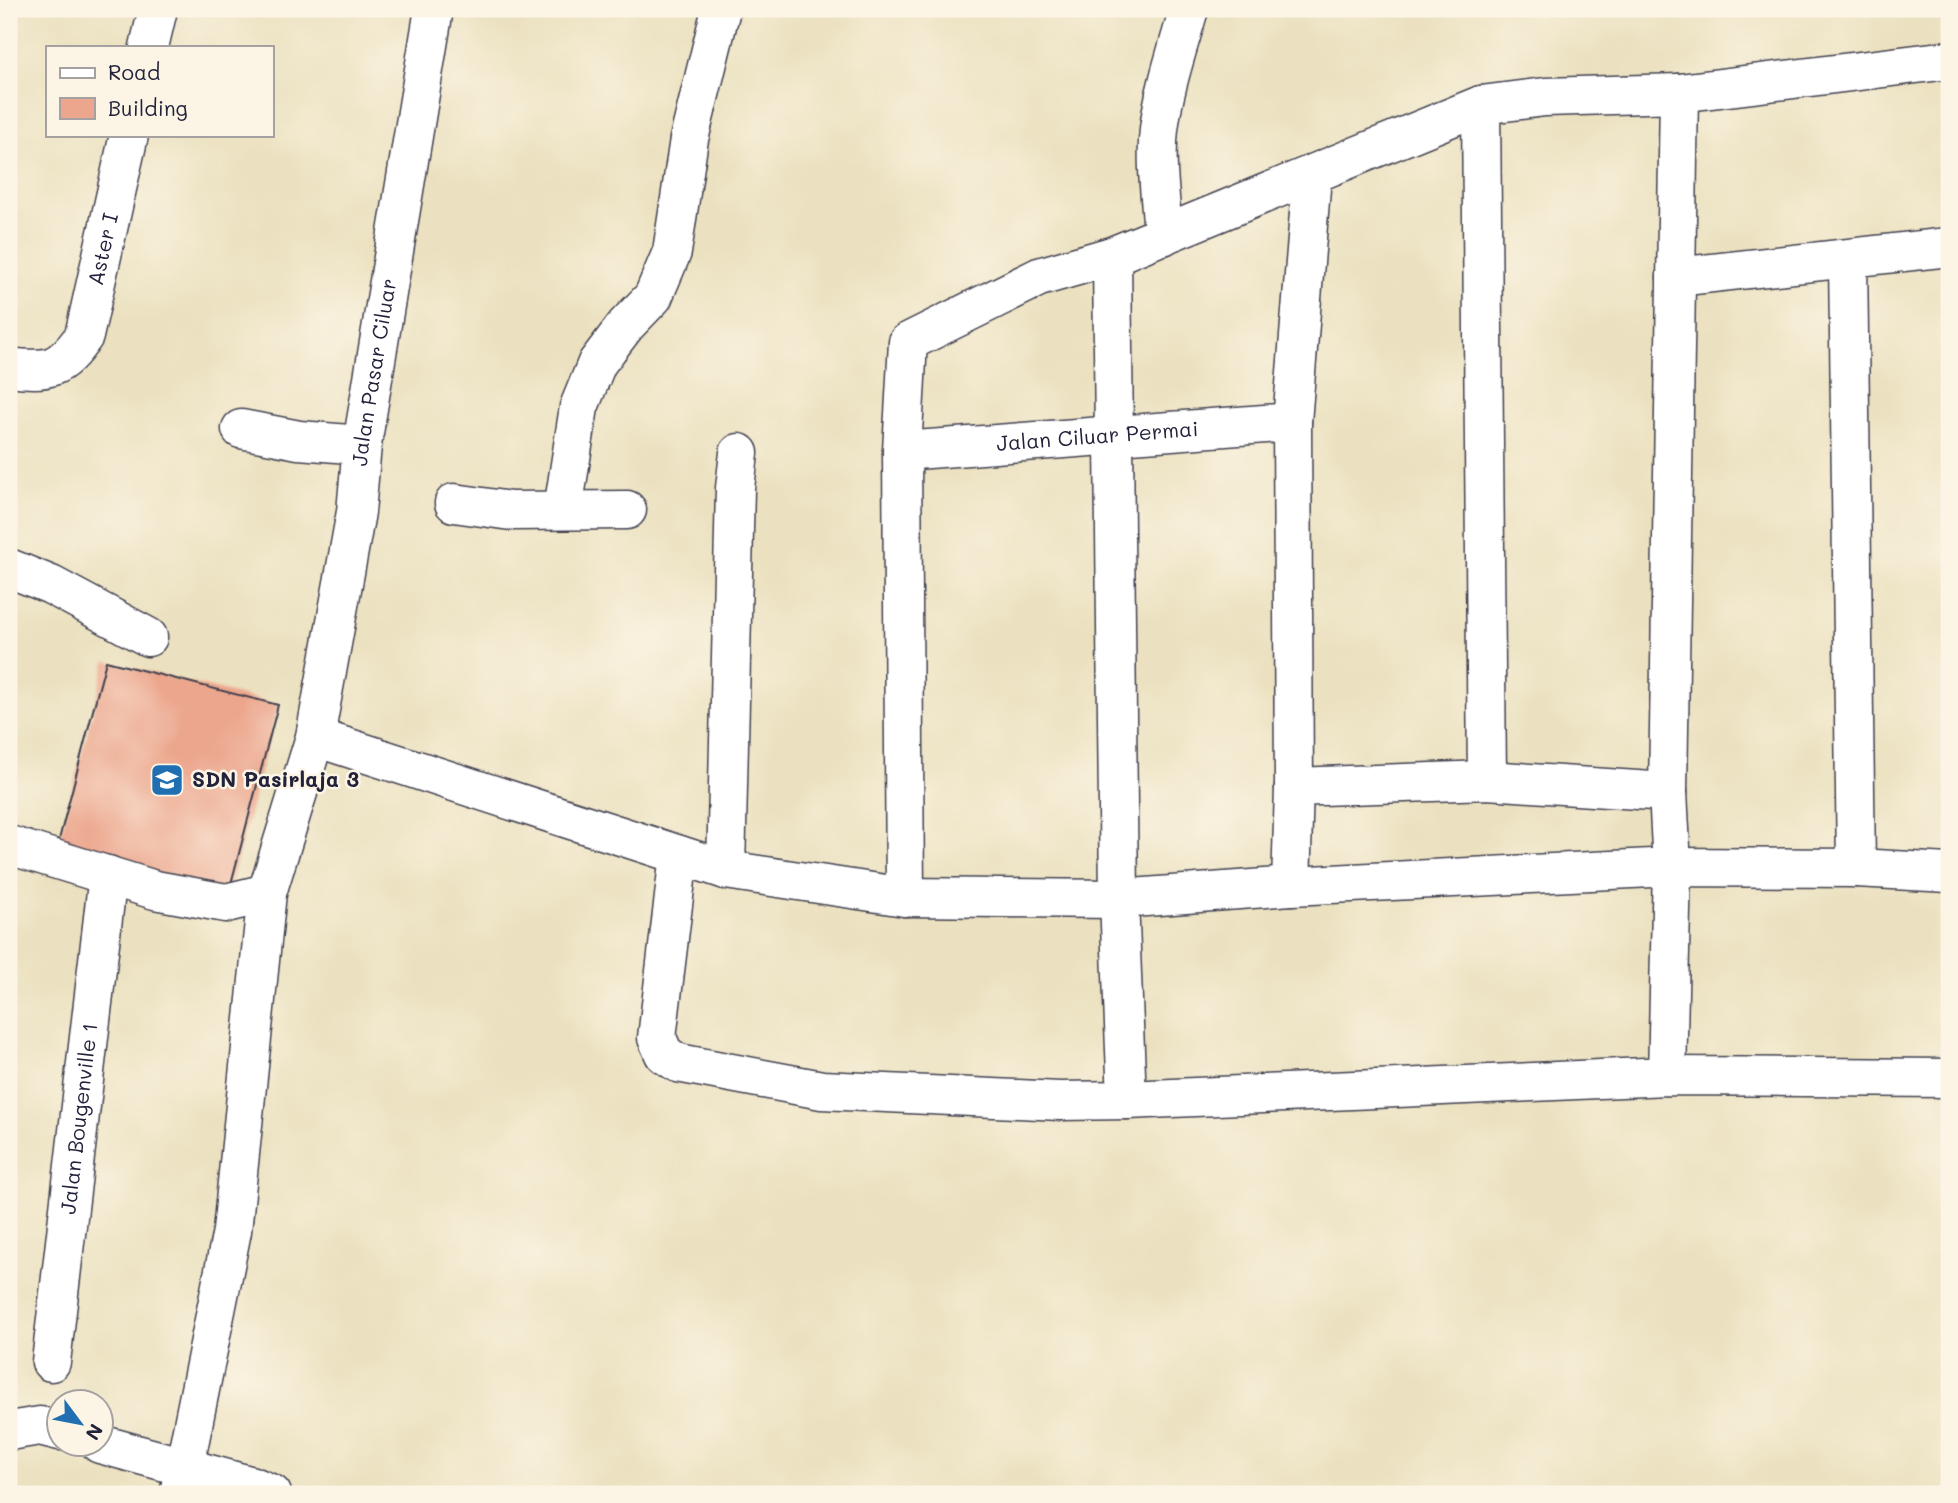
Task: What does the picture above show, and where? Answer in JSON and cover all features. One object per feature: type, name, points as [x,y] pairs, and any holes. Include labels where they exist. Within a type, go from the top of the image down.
[{"type":"street","points":[[149,46],[158,9]]},
{"type":"street","name":"Jalan Pasar Ciluar","points":[[181,1481],[232,1231],[267,892],[315,737],[356,512],[362,445],[434,9]]},
{"type":"street","points":[[563,510],[579,407],[597,363],[626,325],[653,297],[672,253],[689,139],[721,9]]},
{"type":"street","points":[[1164,236],[1157,162],[1159,130],[1164,97],[1189,9]]},
{"type":"street","points":[[905,897],[902,451],[908,342],[1039,277],[1112,256],[1164,236],[1481,105],[1545,97],[1679,93],[1949,60]]},
{"type":"street","points":[[1667,1076],[1672,867],[1668,792],[1679,93]]},
{"type":"street","points":[[1481,105],[1488,780]]},
{"type":"street","name":"Aster I","points":[[9,367],[40,371],[68,359],[84,336],[129,136]]},
{"type":"street","points":[[1291,886],[1294,787],[1292,422],[1312,176]]},
{"type":"street","points":[[1676,277],[1949,247]]},
{"type":"street","points":[[1112,256],[1119,899],[1128,1100]]},
{"type":"street","points":[[1848,260],[1856,868]]},
{"type":"street","name":"Jalan Ciluar Permai","points":[[902,451],[1292,422]]},
{"type":"street","points":[[241,429],[299,440],[362,445]]},
{"type":"street","points":[[726,870],[738,453]]},
{"type":"street","points":[[454,503],[511,511],[628,510]]},
{"type":"street","points":[[9,568],[51,585],[148,637]]},
{"type":"street","points":[[315,737],[726,870],[905,897],[1119,899],[1291,886],[1672,867],[1856,868],[1949,873]]},
{"type":"street","points":[[1294,787],[1488,780],[1668,792]]},
{"type":"street","points":[[9,845],[155,890],[226,904],[267,892]]},
{"type":"street","points":[[679,855],[657,1038],[664,1054],[678,1063],[822,1090],[1060,1101],[1667,1076],[1949,1078]]},
{"type":"street","name":"Jalan Bougenville 1","points":[[51,1362],[108,875]]},
{"type":"street","points":[[9,1431],[46,1428]]},
{"type":"street","points":[[116,1451],[181,1481],[253,1486],[272,1494]]},
{"type":"building","name":"SDN Pasirlaja 3","points":[[106,661],[278,705],[227,899],[55,855]]},
{"type":"place","name":"SDN Pasirlaja 3","points":[[167,780]]}]
